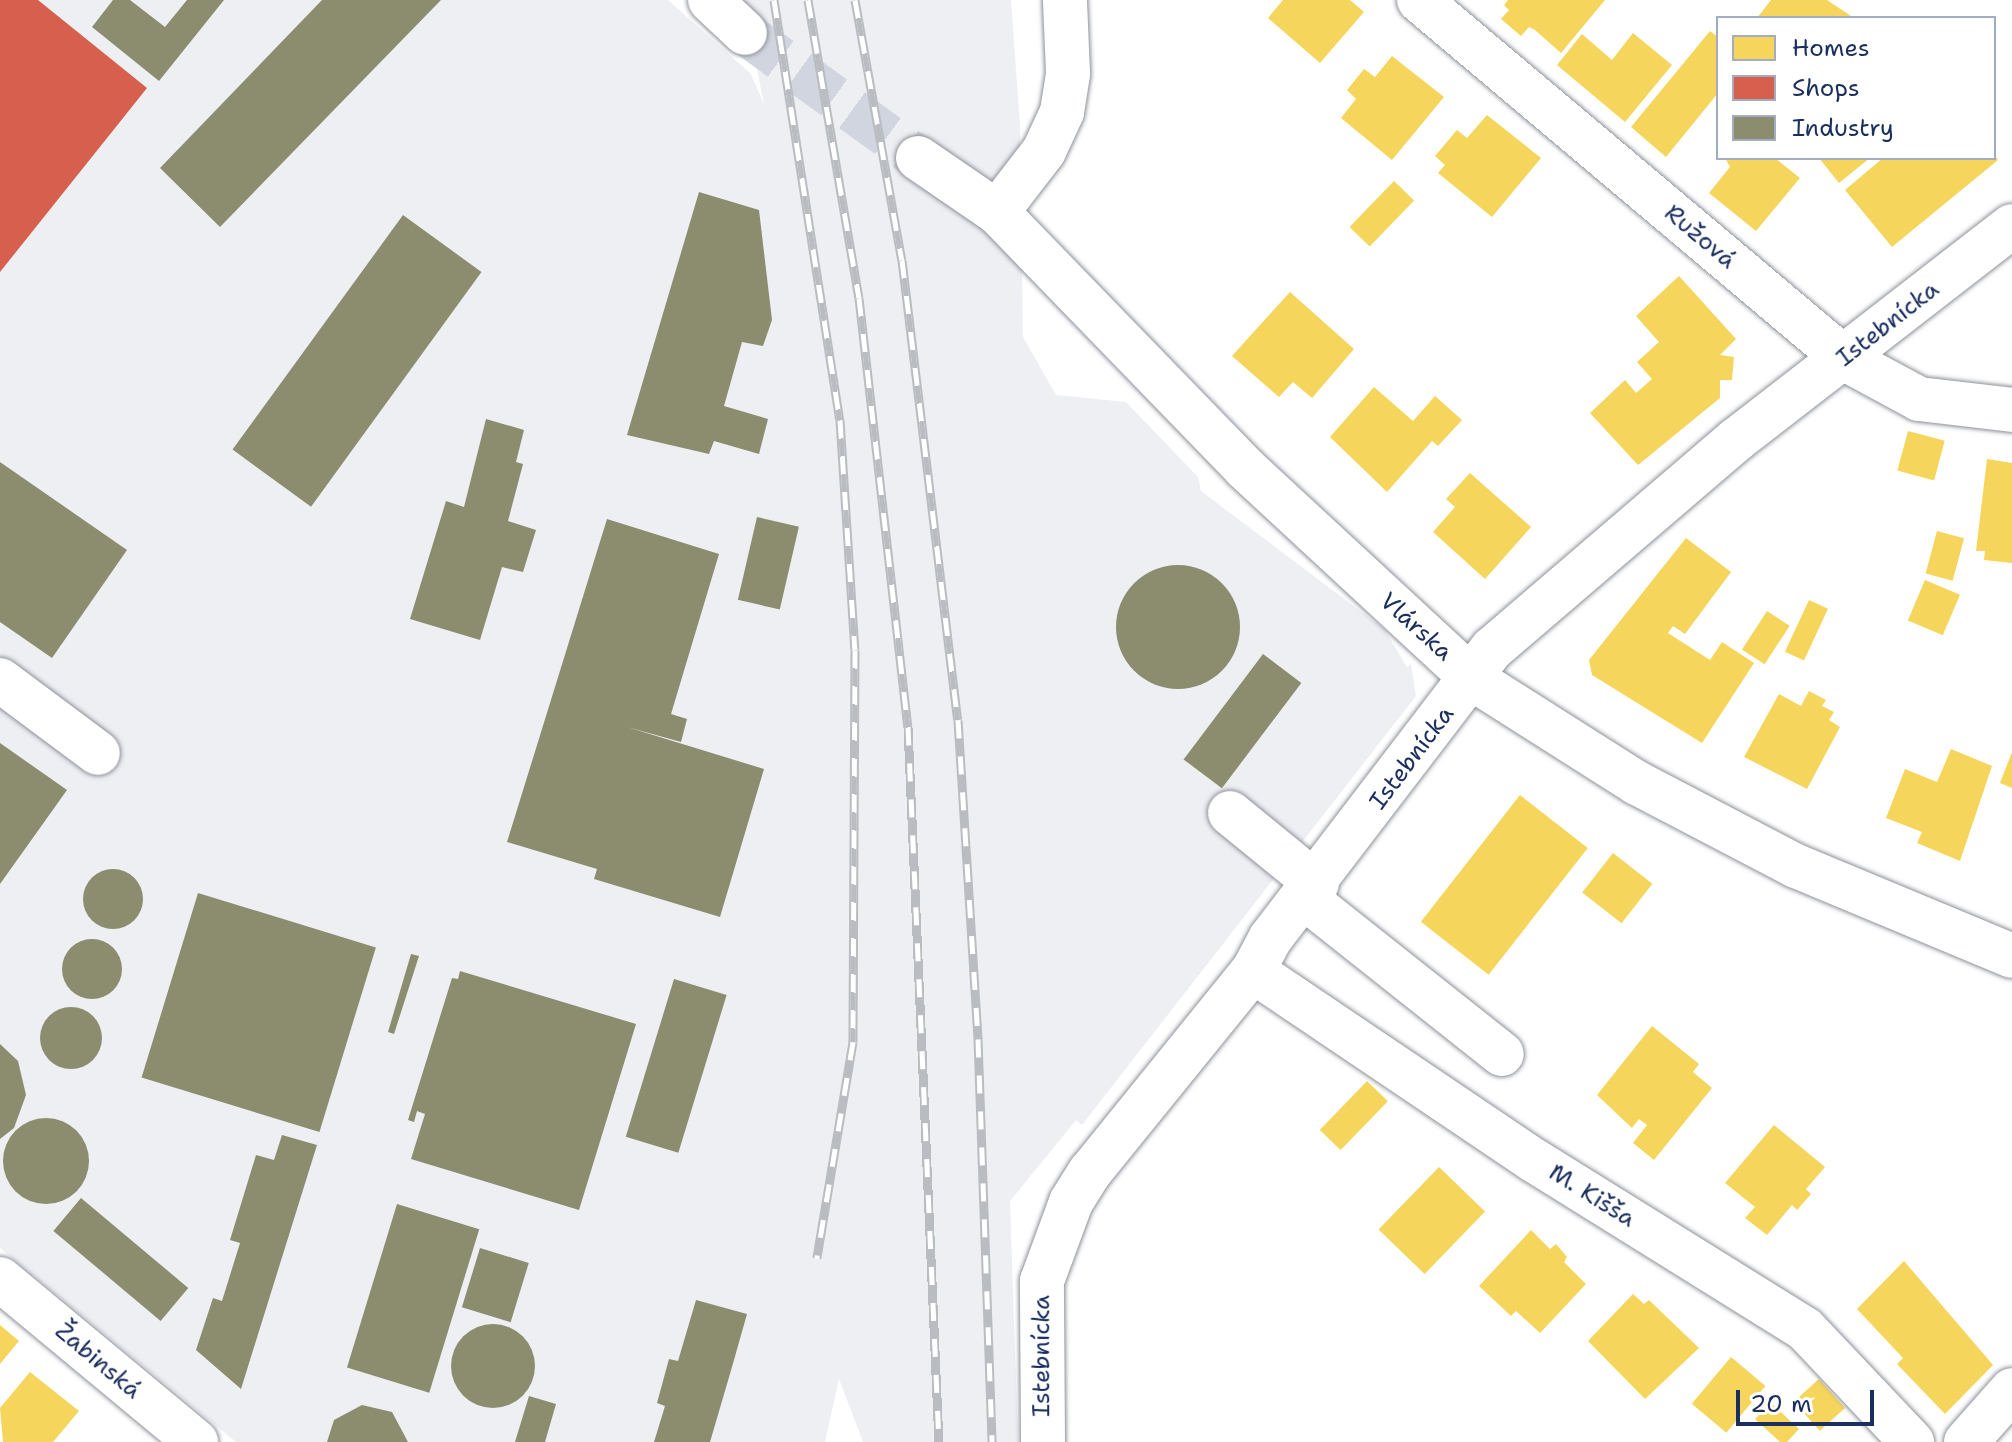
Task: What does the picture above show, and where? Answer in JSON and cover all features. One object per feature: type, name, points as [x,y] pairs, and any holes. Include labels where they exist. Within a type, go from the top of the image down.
[{"type":"street","points":[[710,0],[745,33]]},
{"type":"street","points":[[997,212],[1044,151],[1062,112],[1068,73],[1065,0]]},
{"type":"street","name":"Ružová","points":[[1419,0],[1845,359],[1919,399],[2012,410]]},
{"type":"street","name":"Vlárska","points":[[918,158],[997,212],[1245,468],[1473,679],[1625,776],[1796,866],[2012,956]]},
{"type":"street","name":"Istebnícka","points":[[1043,1442],[1039,1312],[1056,1234],[1090,1172],[1253,971],[1270,939],[1311,891],[1473,679],[1492,649],[1736,440],[1845,359],[2012,226]]},
{"type":"street","points":[[0,680],[98,753]]},
{"type":"street","points":[[1230,813],[1311,891],[1502,1054]]},
{"type":"street","name":"M. Kišša","points":[[1253,971],[1535,1161],[1805,1329],[1912,1442]]},
{"type":"street","name":"Žabinská","points":[[0,1279],[196,1442]]},
{"type":"street","points":[[1966,1442],[2012,1390]]},
{"type":"shaded area","points":[[0,0],[668,0],[751,74],[764,104],[743,0],[1011,0],[1020,125],[1023,337],[1056,395],[1126,402],[1198,477],[1201,491],[1384,629],[1407,667],[1411,664],[1416,696],[1082,1125],[1076,1120],[1010,1201],[1018,1442],[863,1442],[839,1379],[825,1442],[236,1442],[0,1248]]},
{"type":"building: Homes","points":[[1283,0],[1350,0],[1364,12],[1320,63],[1268,18]]},
{"type":"building: Homes","points":[[1508,0],[1605,0],[1561,53],[1535,30],[1529,27],[1521,36],[1501,19],[1509,10],[1504,5]]},
{"type":"building: Homes","points":[[1771,0],[1827,0],[1851,16],[1759,16]]},
{"type":"building: Homes","points":[[1710,31],[1716,36],[1716,95],[1666,157],[1631,127]]},
{"type":"building: Homes","points":[[1633,33],[1672,65],[1625,122],[1557,65],[1582,34],[1612,60]]},
{"type":"building: Homes","points":[[1392,56],[1444,97],[1392,160],[1341,118],[1356,99],[1347,90],[1364,69],[1375,77]]},
{"type":"building: Homes","points":[[1487,115],[1541,158],[1492,217],[1438,173],[1445,165],[1435,156],[1457,130],[1467,138]]},
{"type":"building: Homes","points":[[1996,157],[1998,160],[1892,247],[1845,190],[1881,160],[1996,160]]},
{"type":"building: Homes","points":[[1726,160],[1778,160],[1800,178],[1756,231],[1709,193],[1730,167]]},
{"type":"building: Homes","points":[[1821,160],[1868,160],[1839,183]]},
{"type":"building: Homes","points":[[1394,181],[1414,200],[1370,246],[1350,227]]},
{"type":"building: Homes","points":[[1679,276],[1736,339],[1720,355],[1734,357],[1732,380],[1720,380],[1720,398],[1638,465],[1590,413],[1625,380],[1636,393],[1652,379],[1637,362],[1659,342],[1636,316]]},
{"type":"building: Homes","points":[[1290,292],[1354,349],[1312,398],[1293,382],[1279,397],[1232,356]]},
{"type":"building: Homes","points":[[1374,387],[1413,421],[1435,396],[1462,420],[1438,446],[1432,441],[1387,492],[1330,437]]},
{"type":"building: Homes","points":[[1908,431],[1945,441],[1934,480],[1897,471]]},
{"type":"building: Homes","points":[[1987,459],[2012,463],[2012,563],[1984,560],[1985,551],[1976,551]]},
{"type":"building: Homes","points":[[1470,473],[1531,527],[1485,579],[1433,532],[1455,507],[1446,499]]},
{"type":"building: Homes","points":[[1937,531],[1964,538],[1953,581],[1926,574]]},
{"type":"building: Homes","points":[[1686,538],[1731,572],[1685,634],[1673,626],[1668,633],[1710,660],[1722,642],[1754,663],[1702,743],[1592,675],[1589,660]]},
{"type":"building: Homes","points":[[1925,580],[1960,595],[1943,635],[1908,621]]},
{"type":"building: Homes","points":[[1809,600],[1828,609],[1804,661],[1785,652]]},
{"type":"building: Homes","points":[[1767,611],[1790,626],[1765,664],[1742,650]]},
{"type":"building: Homes","points":[[1809,691],[1826,700],[1822,706],[1834,712],[1829,720],[1840,727],[1807,789],[1744,757],[1779,694],[1801,706]]},
{"type":"building: Homes","points":[[1951,749],[1992,766],[1960,861],[1917,843],[1922,832],[1886,818],[1905,769],[1937,782]]},
{"type":"building: Homes","points":[[2012,752],[2012,788],[2000,783]]},
{"type":"building: Homes","points":[[1520,795],[1588,848],[1489,975],[1421,922]]},
{"type":"building: Homes","points":[[1613,853],[1652,884],[1622,923],[1582,892]]},
{"type":"building: Homes","points":[[1652,1026],[1699,1064],[1693,1072],[1712,1088],[1654,1160],[1633,1143],[1647,1125],[1639,1119],[1632,1128],[1597,1095]]},
{"type":"building: Homes","points":[[1367,1081],[1388,1101],[1341,1150],[1320,1130]]},
{"type":"building: Homes","points":[[1774,1125],[1825,1167],[1806,1189],[1811,1194],[1797,1210],[1792,1205],[1767,1235],[1745,1218],[1755,1207],[1725,1183]]},
{"type":"building: Homes","points":[[1439,1167],[1485,1211],[1425,1274],[1379,1230]]},
{"type":"building: Homes","points":[[1531,1230],[1550,1249],[1556,1244],[1567,1257],[1564,1262],[1586,1284],[1540,1333],[1516,1311],[1511,1316],[1479,1286]]},
{"type":"building: Homes","points":[[1904,1261],[1993,1365],[1945,1414],[1897,1364],[1903,1358],[1857,1309]]},
{"type":"building: Homes","points":[[1633,1294],[1644,1304],[1649,1300],[1699,1348],[1645,1399],[1588,1341]]},
{"type":"building: Homes","points":[[0,1325],[19,1341],[0,1364]]},
{"type":"building: Homes","points":[[1731,1357],[1765,1386],[1726,1433],[1692,1404]]},
{"type":"building: Homes","points":[[30,1372],[79,1411],[53,1442],[3,1442],[0,1408]]},
{"type":"building: Homes","points":[[1819,1379],[1845,1408],[1820,1431],[1794,1402]]},
{"type":"building: Homes","points":[[1771,1403],[1799,1429],[1787,1442],[1780,1442],[1755,1419]]},
{"type":"building: Shops","points":[[0,0],[38,0],[147,88],[0,272]]},
{"type":"building: Industry","points":[[113,0],[130,0],[165,27],[187,0],[224,0],[159,81],[92,27]]},
{"type":"building: Industry","points":[[322,0],[441,0],[220,227],[160,168]]},
{"type":"building: Industry","points":[[699,192],[759,210],[772,320],[763,346],[742,342],[724,406],[768,419],[759,454],[714,441],[709,454],[627,435]]},
{"type":"building: Industry","points":[[403,215],[481,272],[311,507],[233,450]]},
{"type":"building: Industry","points":[[486,419],[524,430],[516,462],[523,464],[508,521],[536,530],[523,572],[502,567],[480,640],[410,619],[446,501],[464,507]]},
{"type":"building: Industry","points":[[0,462],[127,550],[52,658],[0,622]]},
{"type":"building: Industry","points":[[757,517],[799,527],[780,609],[738,600]]},
{"type":"building: Industry","points":[[607,519],[719,554],[671,714],[687,719],[681,742],[627,727],[764,769],[720,917],[594,879],[597,869],[507,842]]},
{"type":"building: Industry","points":[[1178,565],[1202,569],[1222,583],[1236,603],[1240,627],[1236,651],[1222,671],[1202,685],[1178,689],[1154,685],[1134,671],[1120,651],[1116,627],[1120,603],[1134,583],[1154,569]]},
{"type":"building: Industry","points":[[1263,654],[1301,683],[1222,788],[1184,759]]},
{"type":"building: Industry","points":[[0,743],[67,790],[0,884]]},
{"type":"building: Industry","points":[[113,869],[135,877],[143,899],[135,921],[113,929],[91,921],[83,899],[91,877]]},
{"type":"building: Industry","points":[[198,893],[376,947],[319,1132],[142,1078]]},
{"type":"building: Industry","points":[[92,939],[104,941],[113,948],[120,957],[120,981],[113,990],[104,997],[92,999],[80,997],[71,990],[64,981],[62,969],[64,957],[71,948],[80,941]]},
{"type":"building: Industry","points":[[411,954],[419,956],[394,1034],[388,1032]]},
{"type":"building: Industry","points":[[460,971],[636,1024],[579,1210],[411,1159],[425,1114],[417,1111],[414,1122],[408,1120],[452,978],[458,979]]},
{"type":"building: Industry","points":[[674,979],[727,995],[678,1153],[626,1137]]},
{"type":"building: Industry","points":[[71,1007],[93,1016],[102,1038],[93,1060],[71,1069],[49,1060],[40,1038],[49,1016]]},
{"type":"building: Industry","points":[[0,1044],[18,1061],[26,1095],[14,1128],[0,1139]]},
{"type":"building: Industry","points":[[46,1118],[70,1125],[82,1137],[89,1161],[82,1185],[70,1197],[46,1204],[22,1197],[10,1185],[3,1161],[10,1137],[22,1125]]},
{"type":"building: Industry","points":[[282,1135],[317,1145],[241,1389],[196,1350],[213,1298],[222,1301],[240,1243],[230,1240],[256,1155],[274,1160]]},
{"type":"building: Industry","points":[[81,1198],[188,1288],[161,1321],[53,1231]]},
{"type":"building: Industry","points":[[397,1204],[479,1229],[429,1393],[347,1368]]},
{"type":"building: Industry","points":[[480,1248],[529,1263],[511,1322],[462,1307]]},
{"type":"building: Industry","points":[[696,1300],[747,1314],[710,1442],[654,1442],[665,1406],[657,1403],[669,1359],[678,1361]]},
{"type":"building: Industry","points":[[485,1324],[501,1324],[517,1331],[528,1342],[535,1366],[532,1382],[523,1396],[501,1408],[485,1408],[469,1401],[458,1390],[451,1374],[451,1358],[458,1342],[469,1331]]},
{"type":"building: Industry","points":[[529,1396],[556,1404],[545,1442],[515,1442]]},
{"type":"building: Industry","points":[[362,1405],[392,1412],[408,1442],[327,1442],[334,1420]]},
{"type":"tunnel","points":[[745,33],[918,158]]},
{"type":"railway","points":[[774,0],[840,420],[855,650],[853,1042],[817,1258]]},
{"type":"railway","points":[[808,0],[859,298],[908,727],[939,1442]]},
{"type":"railway","points":[[855,0],[902,260],[958,720],[978,1039],[992,1442]]}]
